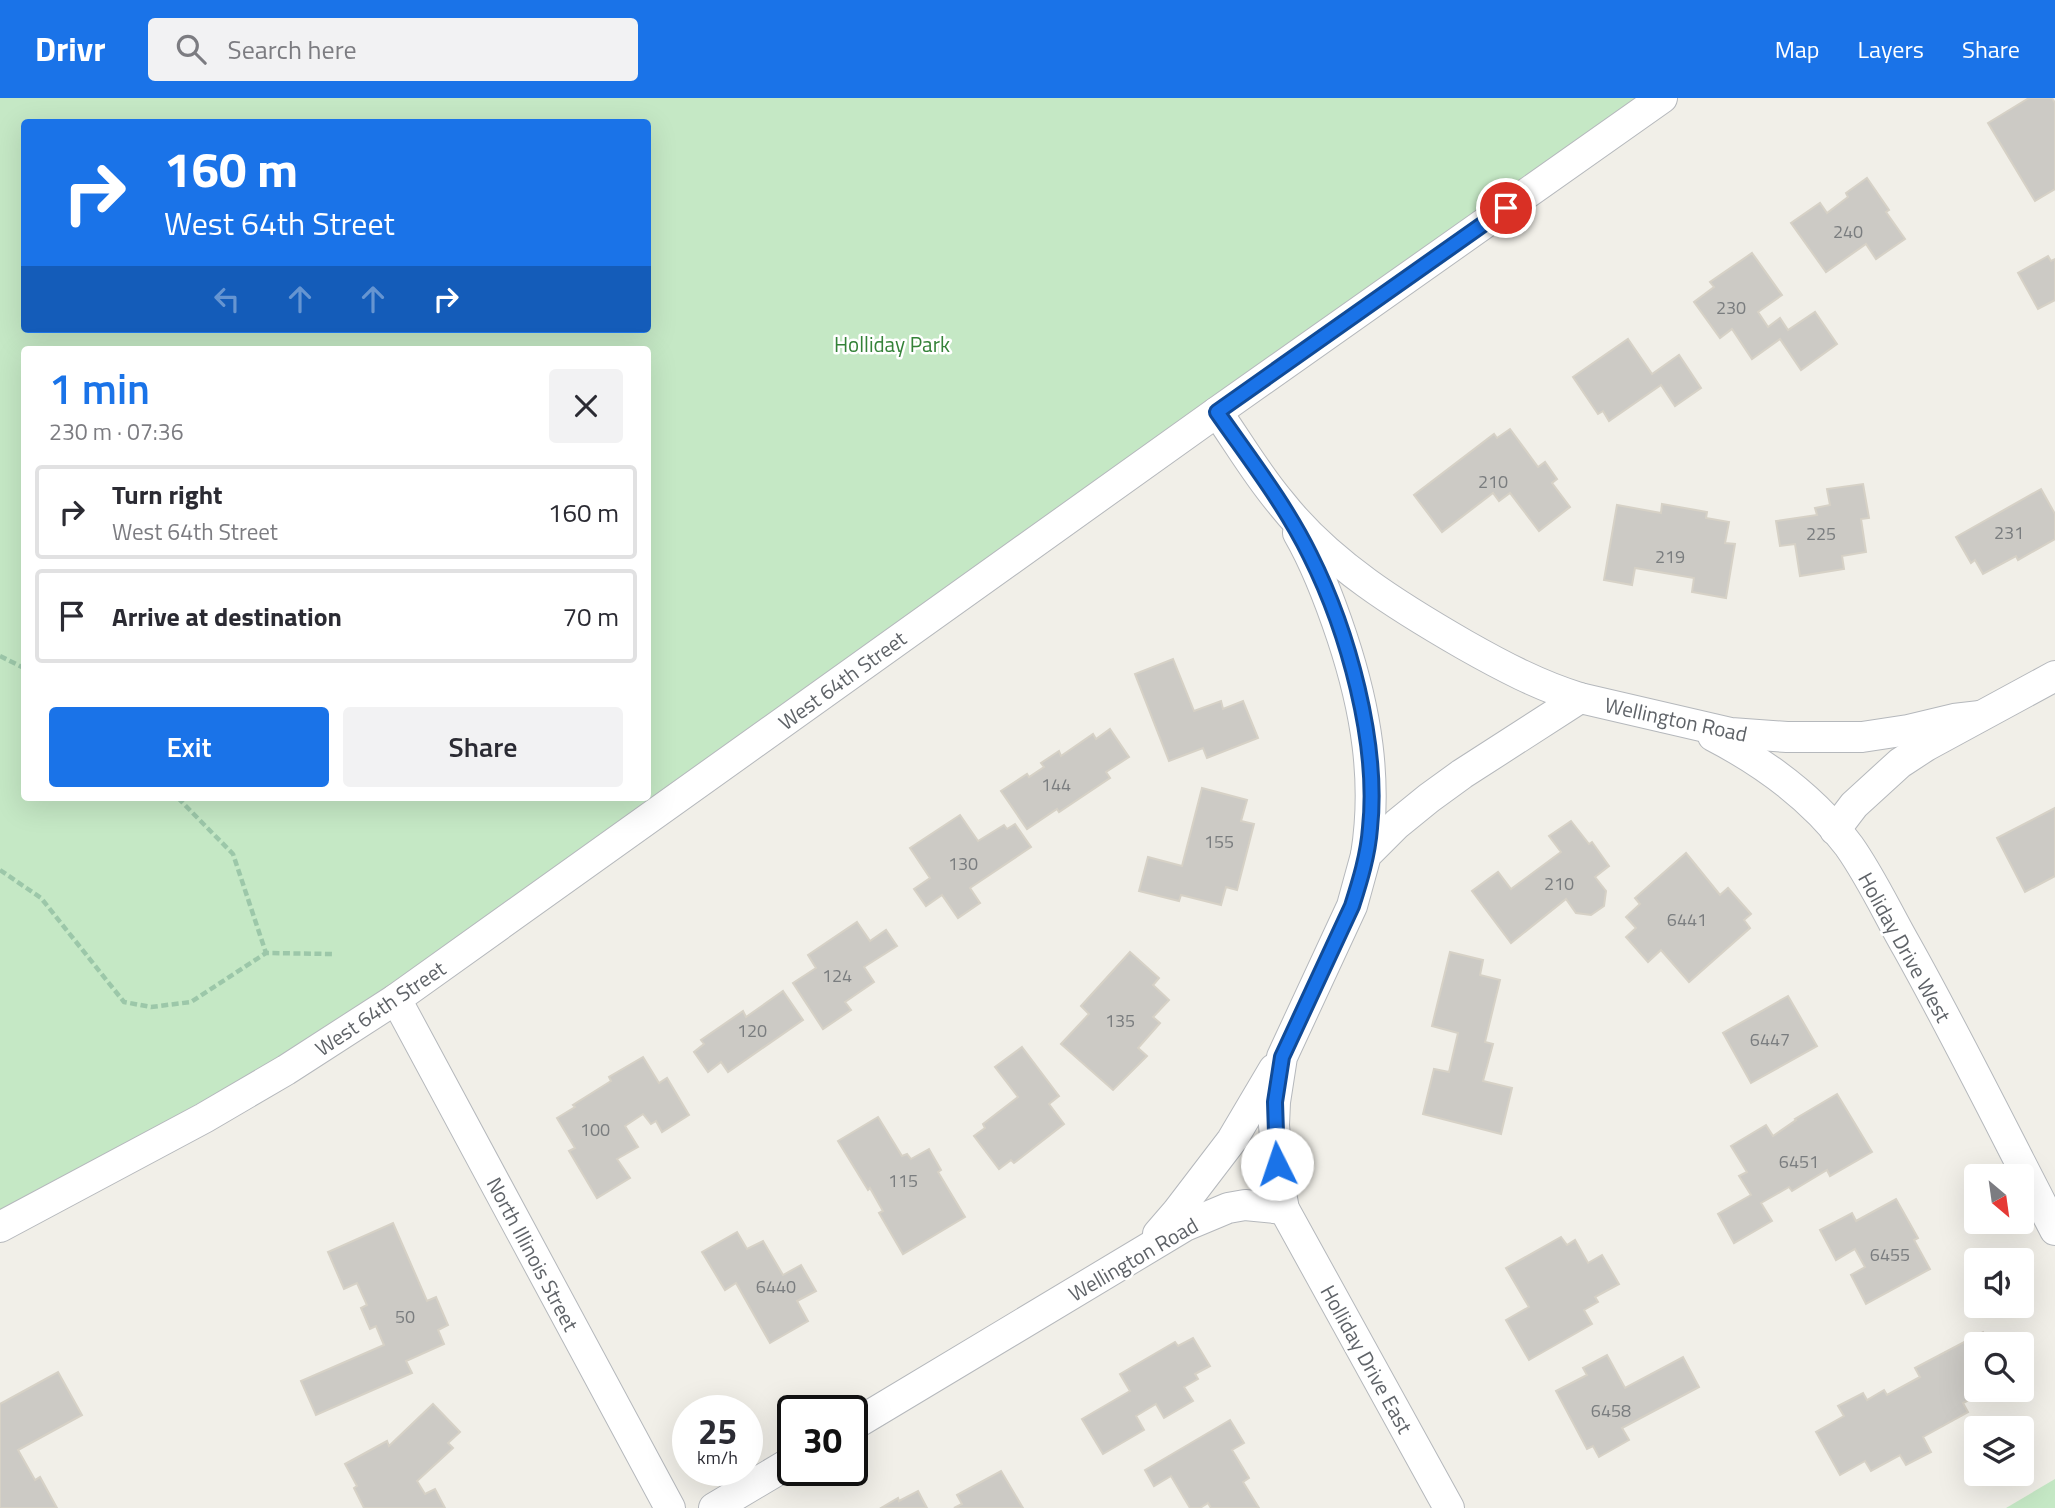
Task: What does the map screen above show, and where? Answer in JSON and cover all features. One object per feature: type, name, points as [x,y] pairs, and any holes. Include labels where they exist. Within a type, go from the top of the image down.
[{"type":"street","name":"West 64th Street","points":[[0,1227],[204,1118],[286,1070],[396,999],[1217,412],[1662,98]]},
{"type":"street","name":"Wellington Road","points":[[868,1417],[1185,1226],[1228,1208],[1245,1205],[1284,1209],[1274,1125],[1282,1057],[1352,906],[1371,827],[1368,744],[1356,679],[1311,555],[1280,503],[1217,412]]},
{"type":"street","name":"Wellington Road","points":[[1280,503],[1320,544],[1360,578],[1430,624],[1553,690],[1688,724],[1758,736],[1849,737],[1908,730],[1980,716]]},
{"type":"street","name":"Wellington Road","points":[[1835,830],[1854,805],[1900,763],[2055,676]]},
{"type":"street","name":"Wellington Road","points":[[1366,855],[1397,824],[1429,798],[1580,698]]},
{"type":"street","name":"Holiday Drive West","points":[[1688,724],[1753,758],[1793,786],[1835,830],[1860,863],[1919,969],[2055,1230]]},
{"type":"street","name":"North Illinois Street","points":[[396,999],[670,1508]]},
{"type":"street","points":[[1128,1259],[1158,1234],[1197,1187],[1250,1112],[1282,1057]]},
{"type":"street","name":"Holliday Drive East","points":[[1284,1209],[1449,1508]]},
{"type":"street","points":[[714,1508],[777,1471]]},
{"type":"path","points":[[0,656],[21,666]]},
{"type":"path","points":[[181,801],[233,855],[266,953]]},
{"type":"path","points":[[0,870],[41,898],[124,1002],[151,1007],[191,1002],[266,953],[333,954]]},
{"type":"green space","name":"Holliday Park","points":[[0,98],[1660,98],[396,999],[0,1223]]},
{"type":"green space","points":[[2055,1479],[2055,1508],[2006,1508]]},
{"type":"building","points":[[2029,98],[2052,98],[2055,103],[2055,189],[2035,201],[1988,123]]},
{"type":"building","points":[[1867,178],[1905,239],[1876,259],[1866,244],[1826,272],[1791,223],[1820,203],[1827,213],[1848,197],[1846,193]]},
{"type":"building","points":[[1752,253],[1782,295],[1758,312],[1768,327],[1780,318],[1788,330],[1815,312],[1837,344],[1801,370],[1780,339],[1752,359],[1732,329],[1720,338],[1694,302],[1714,287],[1710,282]]},
{"type":"building","points":[[2048,256],[2051,261],[2055,259],[2055,300],[2038,309],[2018,273]]},
{"type":"building","points":[[1628,339],[1652,374],[1679,355],[1701,388],[1675,406],[1661,385],[1609,421],[1603,411],[1598,414],[1573,377]]},
{"type":"building","points":[[1510,429],[1538,467],[1545,462],[1557,479],[1552,483],[1570,507],[1539,531],[1510,493],[1499,501],[1493,493],[1442,532],[1414,495],[1494,434],[1497,438]]},
{"type":"building","points":[[1863,484],[1869,518],[1861,519],[1866,552],[1842,556],[1844,569],[1800,576],[1795,544],[1780,546],[1776,521],[1817,515],[1815,508],[1830,505],[1827,489]]},
{"type":"building","points":[[2041,489],[2055,514],[2055,539],[2018,560],[2016,556],[1983,574],[1975,560],[1971,563],[1956,537]]},
{"type":"building","points":[[1662,504],[1707,512],[1706,518],[1729,522],[1725,543],[1735,544],[1726,598],[1692,592],[1694,578],[1635,568],[1632,585],[1604,580],[1617,505],[1661,513]]},
{"type":"building","points":[[1173,659],[1194,711],[1221,701],[1223,709],[1243,701],[1258,738],[1207,758],[1203,748],[1169,761],[1135,674]]},
{"type":"building","points":[[1110,729],[1129,757],[1106,772],[1110,778],[1059,812],[1057,809],[1027,829],[1001,791],[1027,774],[1029,777],[1044,767],[1041,763],[1059,751],[1061,756],[1093,734],[1096,739]]},
{"type":"building","points":[[1202,788],[1247,800],[1241,821],[1254,824],[1237,890],[1226,887],[1221,905],[1181,895],[1179,901],[1139,891],[1148,857],[1182,866]]},
{"type":"building","points":[[2055,808],[2055,876],[2025,892],[1997,838]]},
{"type":"building","points":[[960,815],[978,841],[1004,825],[1007,829],[1015,824],[1031,847],[970,888],[980,903],[958,918],[942,895],[926,906],[914,889],[930,878],[910,848]]},
{"type":"building","points":[[1571,821],[1589,844],[1592,842],[1609,866],[1595,877],[1606,891],[1604,906],[1591,915],[1576,913],[1566,899],[1511,943],[1472,891],[1498,872],[1511,889],[1561,852],[1549,836]]},
{"type":"building","points":[[1686,853],[1720,895],[1728,888],[1751,914],[1744,920],[1750,928],[1689,982],[1661,950],[1648,962],[1626,937],[1636,928],[1626,917],[1640,904],[1635,898]]},
{"type":"building","points":[[857,922],[870,941],[886,930],[897,946],[864,967],[874,982],[845,1002],[851,1010],[823,1029],[793,983],[816,968],[808,955]]},
{"type":"building","points":[[1130,952],[1159,978],[1153,985],[1169,1000],[1153,1017],[1160,1023],[1138,1048],[1147,1056],[1113,1090],[1061,1044],[1089,1014],[1081,1006]]},
{"type":"building","points":[[1450,952],[1483,960],[1480,975],[1500,980],[1485,1042],[1493,1044],[1483,1081],[1512,1088],[1501,1134],[1423,1114],[1434,1069],[1449,1072],[1458,1033],[1432,1026]]},
{"type":"building","points":[[783,991],[803,1020],[728,1072],[721,1062],[708,1072],[694,1052],[704,1044],[701,1040],[743,1011],[746,1017]]},
{"type":"building","points":[[1788,996],[1817,1046],[1751,1083],[1723,1033]]},
{"type":"building","points":[[1022,1047],[1059,1096],[1049,1104],[1064,1124],[1014,1163],[1011,1160],[999,1169],[974,1136],[985,1128],[983,1124],[1018,1097],[995,1067]]},
{"type":"building","points":[[643,1057],[659,1083],[667,1078],[689,1115],[662,1132],[656,1121],[651,1124],[643,1114],[625,1126],[638,1147],[617,1159],[630,1178],[597,1198],[569,1151],[575,1148],[557,1118],[611,1081],[609,1077]]},
{"type":"building","points":[[1837,1094],[1872,1152],[1830,1176],[1827,1170],[1792,1191],[1789,1187],[1761,1203],[1772,1221],[1734,1243],[1718,1214],[1751,1195],[1739,1176],[1747,1172],[1731,1146],[1766,1125],[1773,1136],[1795,1119]]},
{"type":"building","points":[[878,1117],[902,1156],[907,1154],[911,1159],[929,1149],[941,1170],[938,1172],[965,1217],[903,1254],[879,1213],[883,1211],[870,1188],[868,1190],[838,1141]]},
{"type":"building","points":[[1896,1199],[1918,1238],[1914,1240],[1930,1269],[1866,1304],[1851,1275],[1865,1267],[1855,1249],[1836,1260],[1820,1230],[1852,1213],[1856,1221]]},
{"type":"building","points":[[393,1223],[427,1301],[436,1297],[448,1325],[438,1330],[444,1344],[406,1361],[412,1373],[316,1415],[301,1381],[384,1345],[376,1326],[370,1329],[361,1308],[367,1305],[357,1283],[344,1289],[328,1252]]},
{"type":"building","points":[[737,1232],[747,1249],[763,1241],[783,1275],[801,1265],[816,1291],[797,1301],[808,1321],[770,1343],[736,1283],[725,1290],[702,1252]]},
{"type":"building","points":[[1561,1237],[1567,1245],[1575,1240],[1588,1263],[1602,1255],[1619,1284],[1595,1297],[1598,1302],[1584,1310],[1592,1324],[1529,1360],[1506,1320],[1529,1307],[1506,1268]]},
{"type":"building","points":[[1193,1338],[1210,1366],[1195,1374],[1198,1379],[1184,1387],[1193,1401],[1164,1418],[1156,1404],[1136,1416],[1144,1430],[1103,1454],[1082,1419],[1130,1391],[1120,1374],[1175,1342],[1178,1346]]},
{"type":"building","points":[[1964,1342],[1963,1403],[1968,1412],[1923,1437],[1931,1452],[1906,1465],[1900,1455],[1871,1471],[1865,1461],[1840,1475],[1816,1432],[1844,1416],[1838,1406],[1863,1393],[1867,1400],[1884,1390],[1887,1395],[1920,1377],[1915,1368]]},
{"type":"building","points":[[1607,1355],[1625,1388],[1683,1357],[1699,1387],[1622,1428],[1629,1440],[1599,1457],[1593,1446],[1587,1449],[1556,1391],[1587,1375],[1583,1368]]},
{"type":"building","points":[[58,1372],[82,1415],[18,1450],[35,1480],[40,1477],[57,1508],[0,1508],[0,1404]]},
{"type":"building","points":[[433,1404],[460,1432],[448,1443],[453,1448],[417,1481],[425,1494],[435,1489],[445,1508],[364,1508],[354,1488],[357,1486],[345,1464],[387,1441],[389,1446]]},
{"type":"building","points":[[1230,1420],[1244,1443],[1232,1450],[1249,1478],[1243,1482],[1259,1508],[1211,1508],[1208,1503],[1200,1508],[1190,1508],[1171,1476],[1154,1486],[1145,1470]]},
{"type":"building","points":[[1001,1471],[1023,1508],[954,1508],[962,1504],[957,1495]]},
{"type":"building","points":[[918,1491],[927,1508],[881,1508],[898,1498],[899,1501]]},
{"type":"route","points":[[1277,1164],[1275,1102],[1282,1057],[1329,959],[1360,882],[1371,827],[1370,763],[1356,679],[1311,555],[1280,503],[1217,412],[1506,208]]}]
